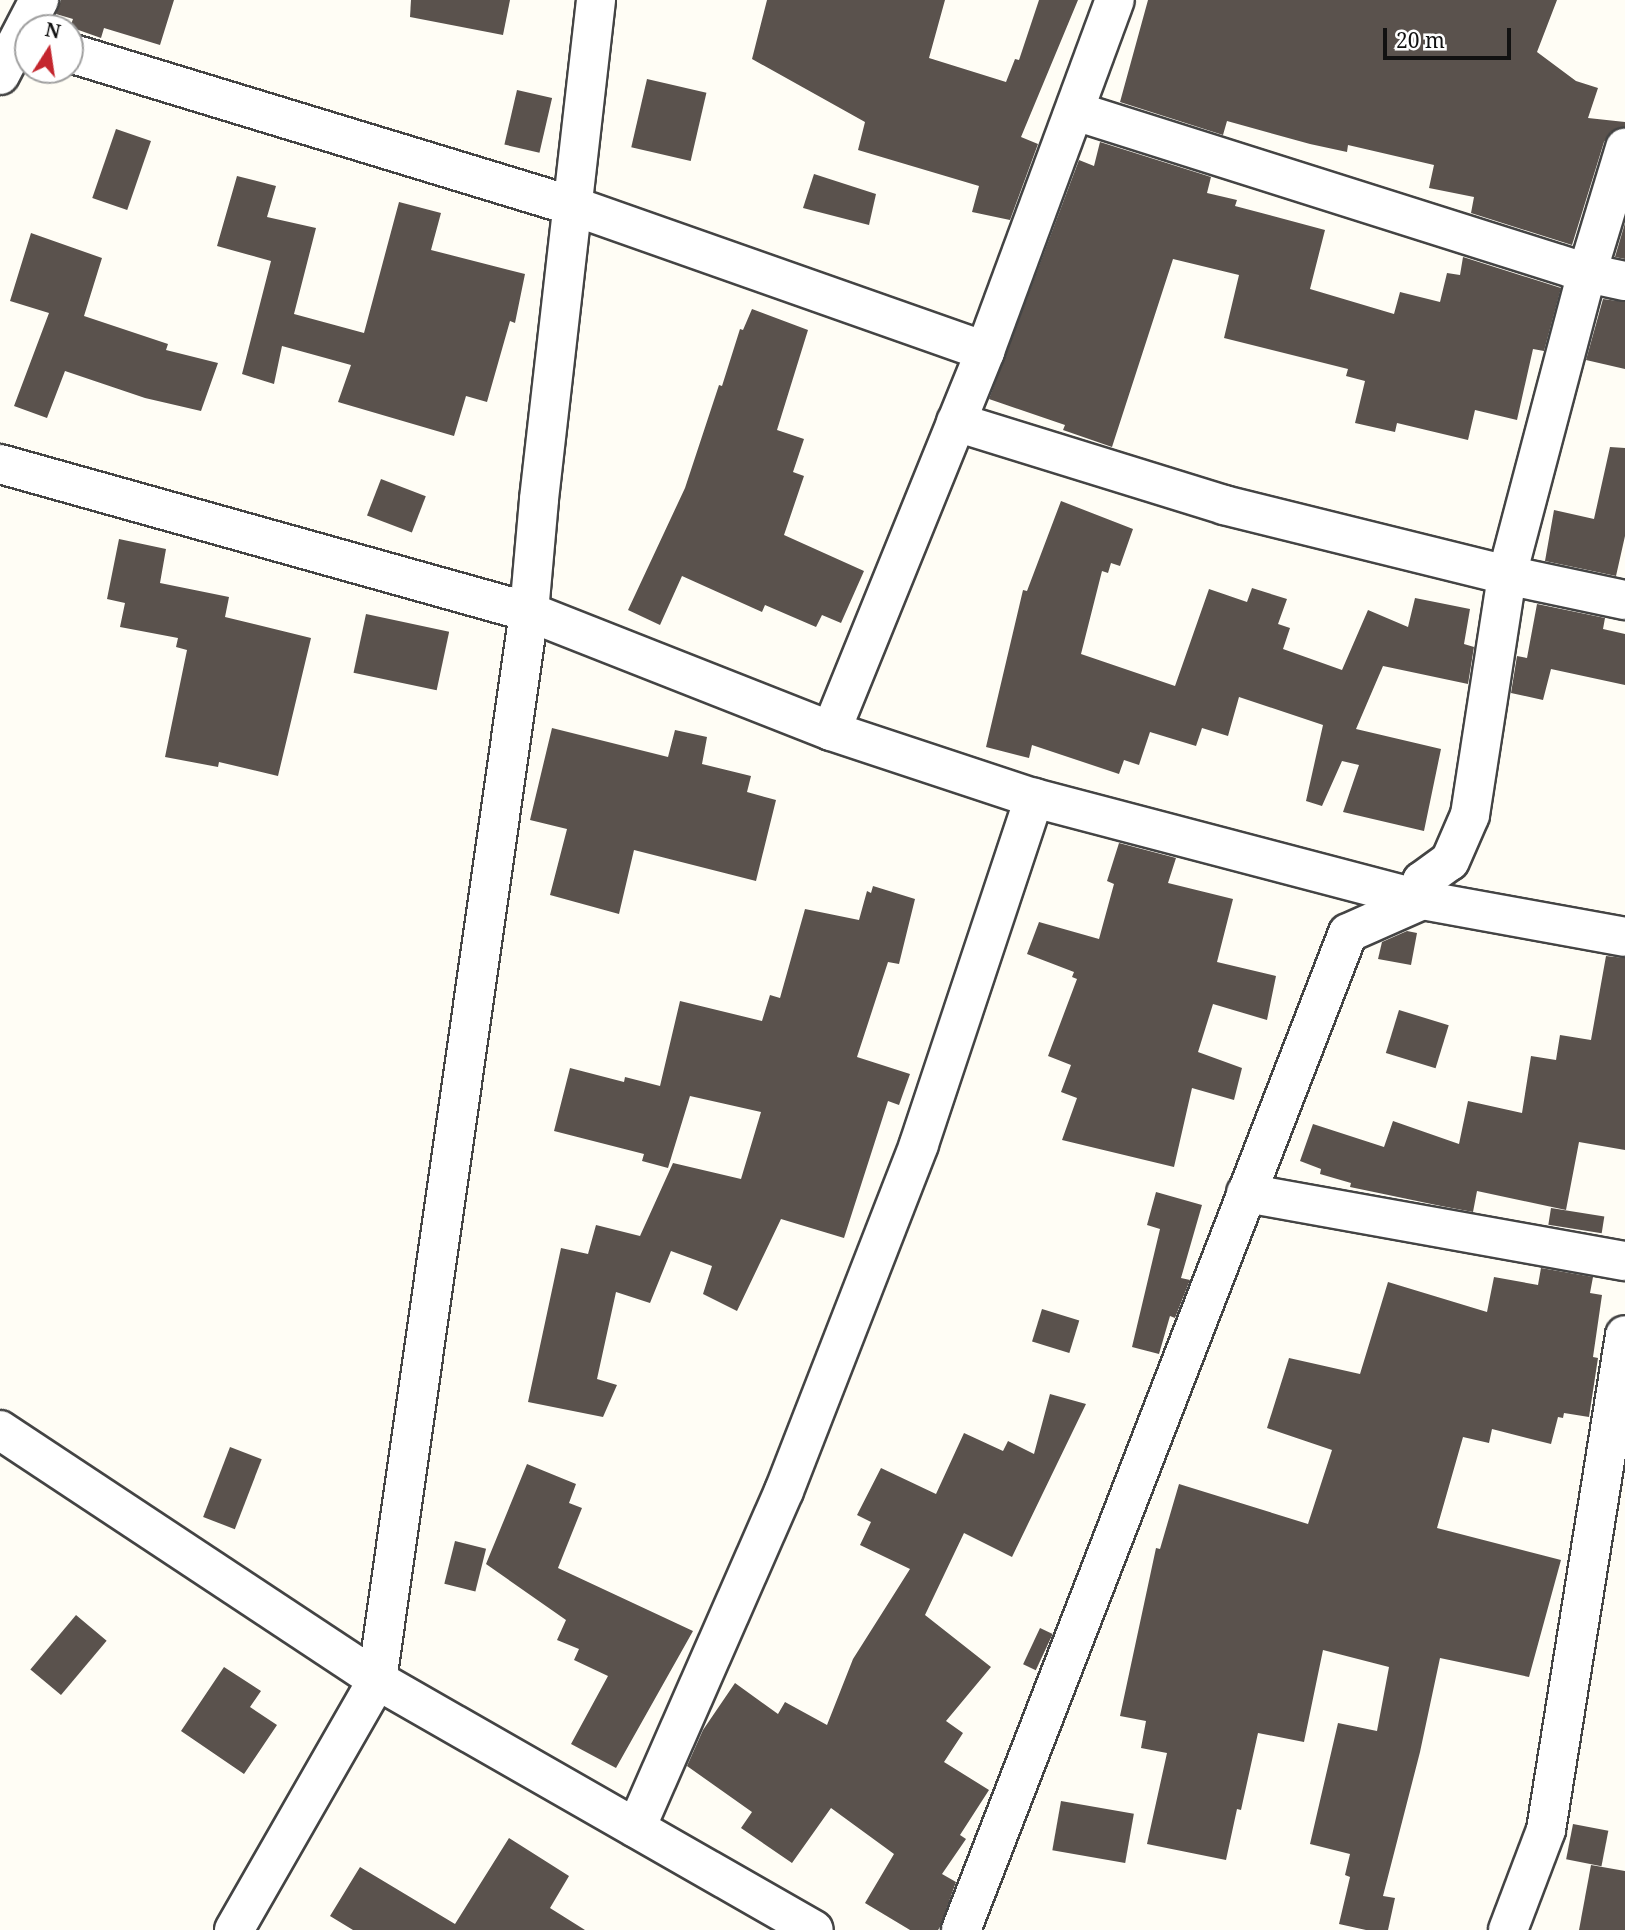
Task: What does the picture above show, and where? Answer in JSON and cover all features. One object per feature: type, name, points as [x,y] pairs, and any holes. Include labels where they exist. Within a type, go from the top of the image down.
[{"type":"street","points":[[234,1930],[377,1680],[529,612],[539,499],[596,0]]},
{"type":"street","points":[[831,731],[985,351],[1115,0]]},
{"type":"street","points":[[0,75],[14,41]]},
{"type":"street","points":[[84,57],[573,206],[985,351]]},
{"type":"street","points":[[1075,111],[1587,273],[1625,281]]},
{"type":"street","points":[[1422,900],[1422,881],[1450,862],[1470,815],[1507,575],[1587,273],[1625,148]]},
{"type":"street","points":[[956,422],[1224,505],[1507,575],[1625,600]]},
{"type":"street","points":[[0,464],[529,612],[831,731],[1034,798],[1422,900],[1625,937]]},
{"type":"street","points":[[636,1829],[784,1491],[919,1144],[1034,798]]},
{"type":"street","points":[[963,1930],[1071,1686],[1167,1434],[1384,890]]},
{"type":"street","points":[[963,1930],[1348,933],[1422,900]]},
{"type":"street","points":[[1245,1194],[1625,1261]]},
{"type":"street","points":[[1508,1930],[1546,1830],[1625,1335]]},
{"type":"street","points":[[0,1430],[377,1680],[814,1930]]},
{"type":"building","points":[[61,0],[174,0],[160,45],[104,28],[101,38],[84,32],[84,14],[56,14]]},
{"type":"building","points":[[411,0],[510,0],[503,35],[410,17]]},
{"type":"building","points":[[767,0],[945,0],[929,58],[1006,82],[1015,59],[1019,60],[1039,0],[1078,0],[1021,137],[1038,144],[1010,220],[972,212],[979,186],[858,150],[865,122],[752,59]]},
{"type":"building","points":[[1148,0],[1557,0],[1537,52],[1576,81],[1598,88],[1588,118],[1625,122],[1625,127],[1611,132],[1604,142],[1572,245],[1471,213],[1474,197],[1429,188],[1434,165],[1348,145],[1347,152],[1227,121],[1223,135],[1120,102]]},
{"type":"building","points":[[647,79],[706,93],[691,161],[631,147]]},
{"type":"building","points":[[517,90],[552,98],[539,153],[504,145]]},
{"type":"building","points":[[116,129],[151,141],[127,210],[92,198]]},
{"type":"building","points":[[1100,142],[1211,177],[1207,193],[1237,200],[1235,206],[1325,230],[1310,289],[1394,314],[1400,292],[1440,302],[1447,273],[1460,275],[1463,257],[1561,288],[1544,351],[1533,349],[1517,420],[1475,410],[1468,440],[1397,423],[1395,432],[1355,423],[1365,381],[1346,376],[1348,369],[1224,338],[1239,275],[1173,259],[1112,447],[1063,430],[1065,425],[989,399],[1079,160],[1094,166]]},
{"type":"building","points":[[814,174],[876,194],[869,225],[803,208]]},
{"type":"building","points":[[237,176],[276,186],[267,217],[316,228],[294,314],[364,333],[399,202],[441,213],[431,250],[525,274],[515,323],[510,321],[487,402],[466,396],[454,436],[338,402],[351,365],[282,346],[274,384],[242,374],[271,261],[217,246]]},
{"type":"building","points":[[1625,223],[1625,259],[1615,257]]},
{"type":"building","points":[[31,233],[102,258],[84,316],[168,344],[166,350],[218,363],[201,411],[145,398],[65,371],[47,418],[14,406],[49,313],[10,301]]},
{"type":"building","points":[[1603,299],[1625,302],[1625,369],[1586,360]]},
{"type":"building","points":[[752,309],[808,330],[777,430],[804,439],[793,472],[804,476],[784,535],[864,571],[841,623],[822,615],[816,627],[765,605],[762,612],[682,576],[660,625],[628,610],[685,488],[719,385],[722,386],[740,329],[743,330]]},
{"type":"building","points":[[1610,447],[1625,448],[1625,536],[1616,576],[1545,561],[1554,510],[1594,519]]},
{"type":"building","points":[[381,479],[426,496],[412,533],[367,515]]},
{"type":"building","points":[[1061,501],[1133,529],[1120,566],[1111,563],[1108,573],[1102,571],[1081,654],[1175,686],[1209,589],[1247,602],[1252,588],[1287,599],[1278,624],[1290,628],[1283,649],[1342,670],[1368,610],[1408,627],[1415,598],[1470,609],[1464,644],[1474,647],[1468,684],[1383,666],[1356,729],[1441,749],[1424,831],[1343,812],[1359,765],[1342,761],[1322,806],[1306,801],[1323,725],[1239,697],[1228,736],[1202,728],[1196,746],[1150,732],[1139,765],[1124,760],[1119,774],[1032,745],[1029,758],[986,747],[1023,590],[1027,591]]},
{"type":"building","points":[[119,539],[166,549],[160,583],[229,597],[225,617],[311,638],[278,776],[219,762],[218,767],[165,757],[187,650],[176,647],[178,638],[120,627],[125,603],[107,599]]},
{"type":"building","points":[[1537,604],[1605,618],[1603,629],[1625,634],[1625,685],[1551,669],[1543,700],[1511,693],[1517,656],[1527,658]]},
{"type":"building","points":[[366,614],[449,632],[437,690],[354,673]]},
{"type":"building","points":[[552,728],[668,757],[675,730],[707,737],[702,764],[751,776],[747,792],[776,800],[756,881],[634,850],[619,914],[550,895],[567,829],[530,820]]},
{"type":"building","points":[[1119,843],[1176,858],[1168,883],[1233,899],[1217,962],[1276,976],[1267,1020],[1213,1004],[1198,1052],[1242,1068],[1234,1100],[1192,1088],[1174,1167],[1062,1140],[1077,1098],[1061,1092],[1071,1065],[1048,1056],[1077,979],[1072,977],[1074,972],[1027,954],[1039,922],[1099,939],[1114,884],[1107,881]]},
{"type":"building","points":[[873,886],[915,899],[899,964],[888,962],[857,1057],[910,1074],[899,1105],[888,1101],[844,1238],[781,1219],[737,1311],[703,1294],[712,1266],[671,1251],[650,1303],[616,1292],[597,1379],[617,1385],[603,1417],[528,1402],[561,1248],[588,1254],[596,1225],[640,1236],[673,1163],[741,1179],[761,1112],[690,1096],[668,1168],[642,1161],[644,1154],[554,1131],[570,1068],[624,1082],[625,1077],[660,1086],[680,1001],[762,1021],[770,995],[780,998],[805,909],[859,920],[867,891],[871,893]]},
{"type":"building","points":[[1407,931],[1417,933],[1411,965],[1378,959],[1382,942]]},
{"type":"building","points":[[1606,956],[1625,958],[1625,1150],[1579,1142],[1566,1210],[1477,1191],[1473,1212],[1350,1187],[1351,1183],[1320,1174],[1321,1169],[1300,1161],[1313,1124],[1384,1147],[1393,1121],[1459,1144],[1468,1101],[1522,1113],[1531,1056],[1556,1060],[1560,1035],[1591,1040]]},
{"type":"building","points":[[1399,1010],[1449,1025],[1436,1068],[1386,1053]]},
{"type":"building","points":[[1156,1192],[1202,1205],[1181,1278],[1190,1280],[1175,1318],[1170,1316],[1159,1354],[1132,1347],[1160,1229],[1147,1225]]},
{"type":"building","points":[[1551,1208],[1604,1216],[1602,1233],[1548,1225]]},
{"type":"building","points":[[1541,1268],[1593,1277],[1590,1293],[1602,1295],[1593,1357],[1598,1358],[1589,1417],[1564,1413],[1563,1418],[1558,1417],[1551,1444],[1492,1429],[1489,1443],[1463,1437],[1437,1528],[1561,1560],[1529,1677],[1440,1658],[1420,1752],[1383,1896],[1395,1898],[1388,1930],[1366,1930],[1339,1924],[1350,1877],[1345,1875],[1350,1854],[1310,1844],[1338,1723],[1377,1731],[1389,1667],[1323,1650],[1304,1742],[1258,1733],[1241,1810],[1237,1809],[1226,1860],[1147,1844],[1167,1753],[1141,1748],[1146,1721],[1120,1716],[1156,1548],[1160,1549],[1179,1484],[1308,1524],[1332,1450],[1267,1428],[1289,1358],[1360,1374],[1388,1282],[1487,1312],[1494,1277],[1538,1285]]},
{"type":"building","points":[[1042,1309],[1079,1320],[1069,1353],[1032,1342]]},
{"type":"building","points":[[1050,1394],[1086,1404],[1012,1557],[964,1533],[925,1615],[991,1667],[946,1721],[963,1733],[944,1762],[989,1790],[960,1835],[966,1839],[942,1874],[956,1882],[940,1927],[938,1930],[910,1930],[865,1903],[894,1854],[831,1808],[792,1863],[741,1828],[752,1812],[687,1766],[703,1730],[735,1683],[778,1714],[785,1702],[827,1725],[853,1659],[910,1569],[860,1545],[871,1522],[857,1515],[881,1468],[936,1494],[964,1433],[1003,1451],[1008,1441],[1034,1454]]},
{"type":"building","points":[[230,1447],[262,1459],[235,1529],[203,1517]]},
{"type":"building","points":[[527,1464],[576,1484],[569,1503],[582,1508],[558,1568],[693,1631],[616,1768],[571,1744],[608,1676],[574,1660],[579,1649],[557,1640],[566,1620],[486,1564]]},
{"type":"building","points":[[455,1541],[486,1549],[475,1591],[444,1584]]},
{"type":"building","points":[[76,1615],[107,1641],[61,1695],[30,1669]]},
{"type":"building","points":[[1040,1628],[1053,1634],[1036,1670],[1023,1664]]},
{"type":"building","points":[[224,1667],[261,1691],[250,1707],[277,1725],[244,1774],[181,1731]]},
{"type":"building","points":[[1061,1801],[1134,1814],[1125,1863],[1052,1850]]},
{"type":"building","points":[[1573,1824],[1608,1831],[1601,1866],[1566,1859]]},
{"type":"building","points":[[509,1838],[569,1876],[550,1908],[585,1930],[353,1930],[330,1916],[360,1867],[455,1924]]},
{"type":"building","points":[[1591,1865],[1625,1871],[1625,1930],[1579,1930]]}]
